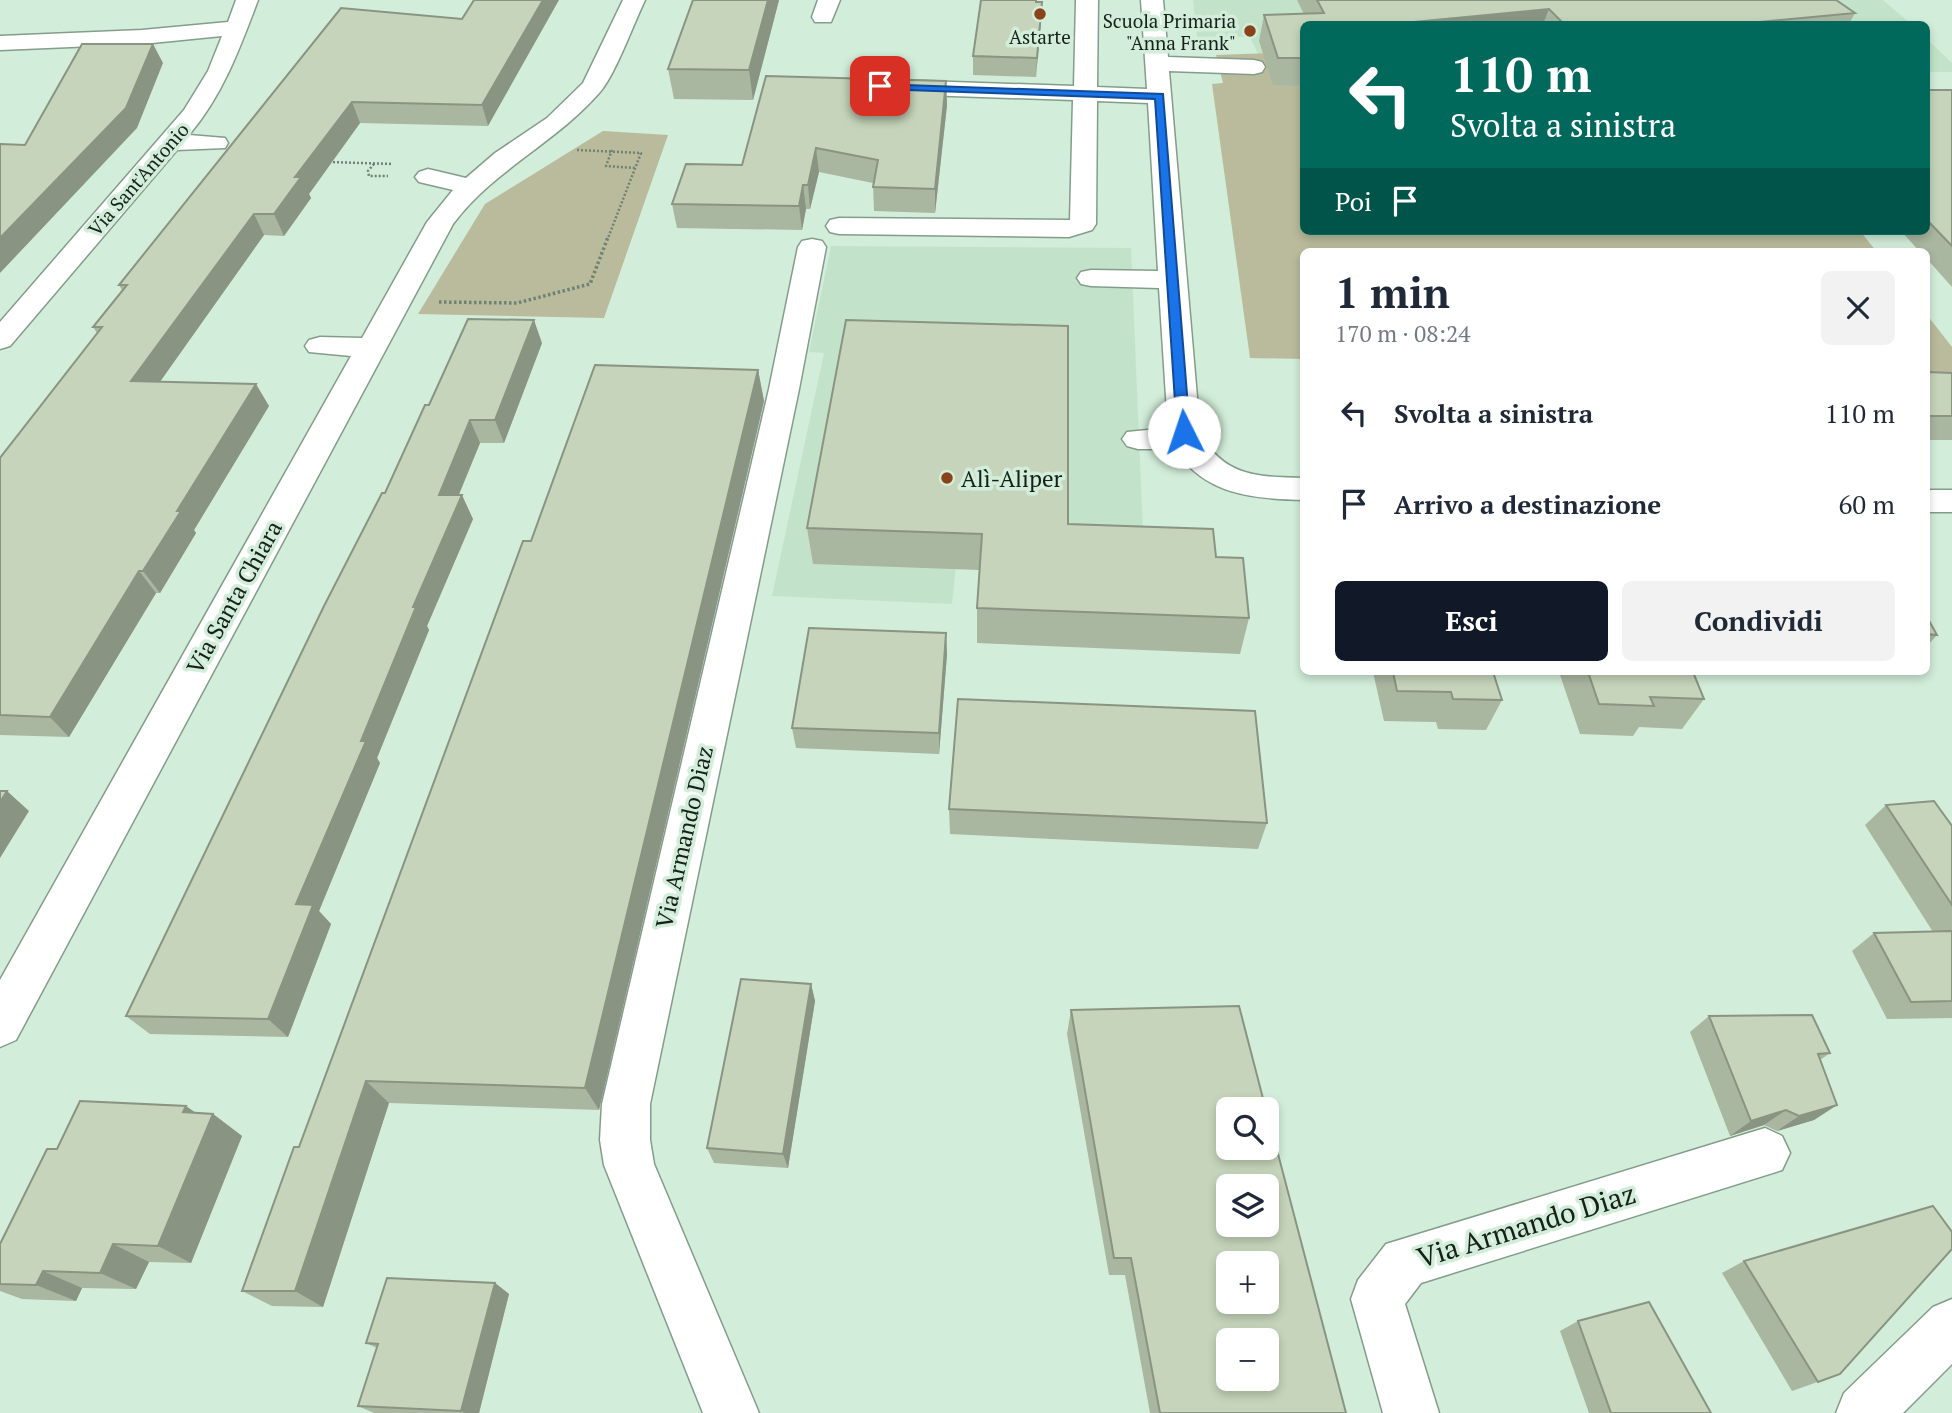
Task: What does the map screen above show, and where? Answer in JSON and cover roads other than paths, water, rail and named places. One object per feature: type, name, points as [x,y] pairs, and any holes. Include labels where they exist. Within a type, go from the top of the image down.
[{"type":"street","name":"Via Sant'Antonio","points":[[0,340],[125,192],[171,142],[208,93],[247,0]]},
{"type":"street","name":"Via Santa Chiara","points":[[0,1025],[440,222],[456,201],[477,183],[523,163],[555,145],[577,127],[590,111],[593,86],[635,0]]},
{"type":"street","points":[[1087,0],[1087,94]]},
{"type":"street","points":[[1152,0],[1172,280],[1189,449],[1204,466],[1235,482],[1300,489]]},
{"type":"street","points":[[0,43],[132,38],[237,28]]},
{"type":"street","points":[[1157,64],[1254,67]]},
{"type":"street","points":[[880,86],[1159,96]]},
{"type":"street","name":"Via Armando Diaz","points":[[731,1413],[629,1165],[625,1140],[626,1104],[784,389],[825,237],[1069,229],[1083,224],[1087,94]]},
{"type":"street","points":[[171,142],[216,144]]},
{"type":"street","points":[[428,177],[477,183]]},
{"type":"street","points":[[1091,278],[1172,280]]},
{"type":"street","points":[[320,346],[372,347]]},
{"type":"street","points":[[1138,439],[1186,438]]},
{"type":"street","points":[[1930,500],[1952,501]]},
{"type":"street","name":"Via Armando Diaz","points":[[1411,1413],[1377,1299],[1404,1262],[1765,1153]]},
{"type":"street","points":[[1864,1413],[1952,1326]]},
{"type":"place","name":"Astarte","points":[[1040,14]]},
{"type":"place","name":"Scuola Primaria \"Anna Frank\"","points":[[1250,31]]},
{"type":"place","name":"Alì-Aliper","points":[[947,478]]}]
